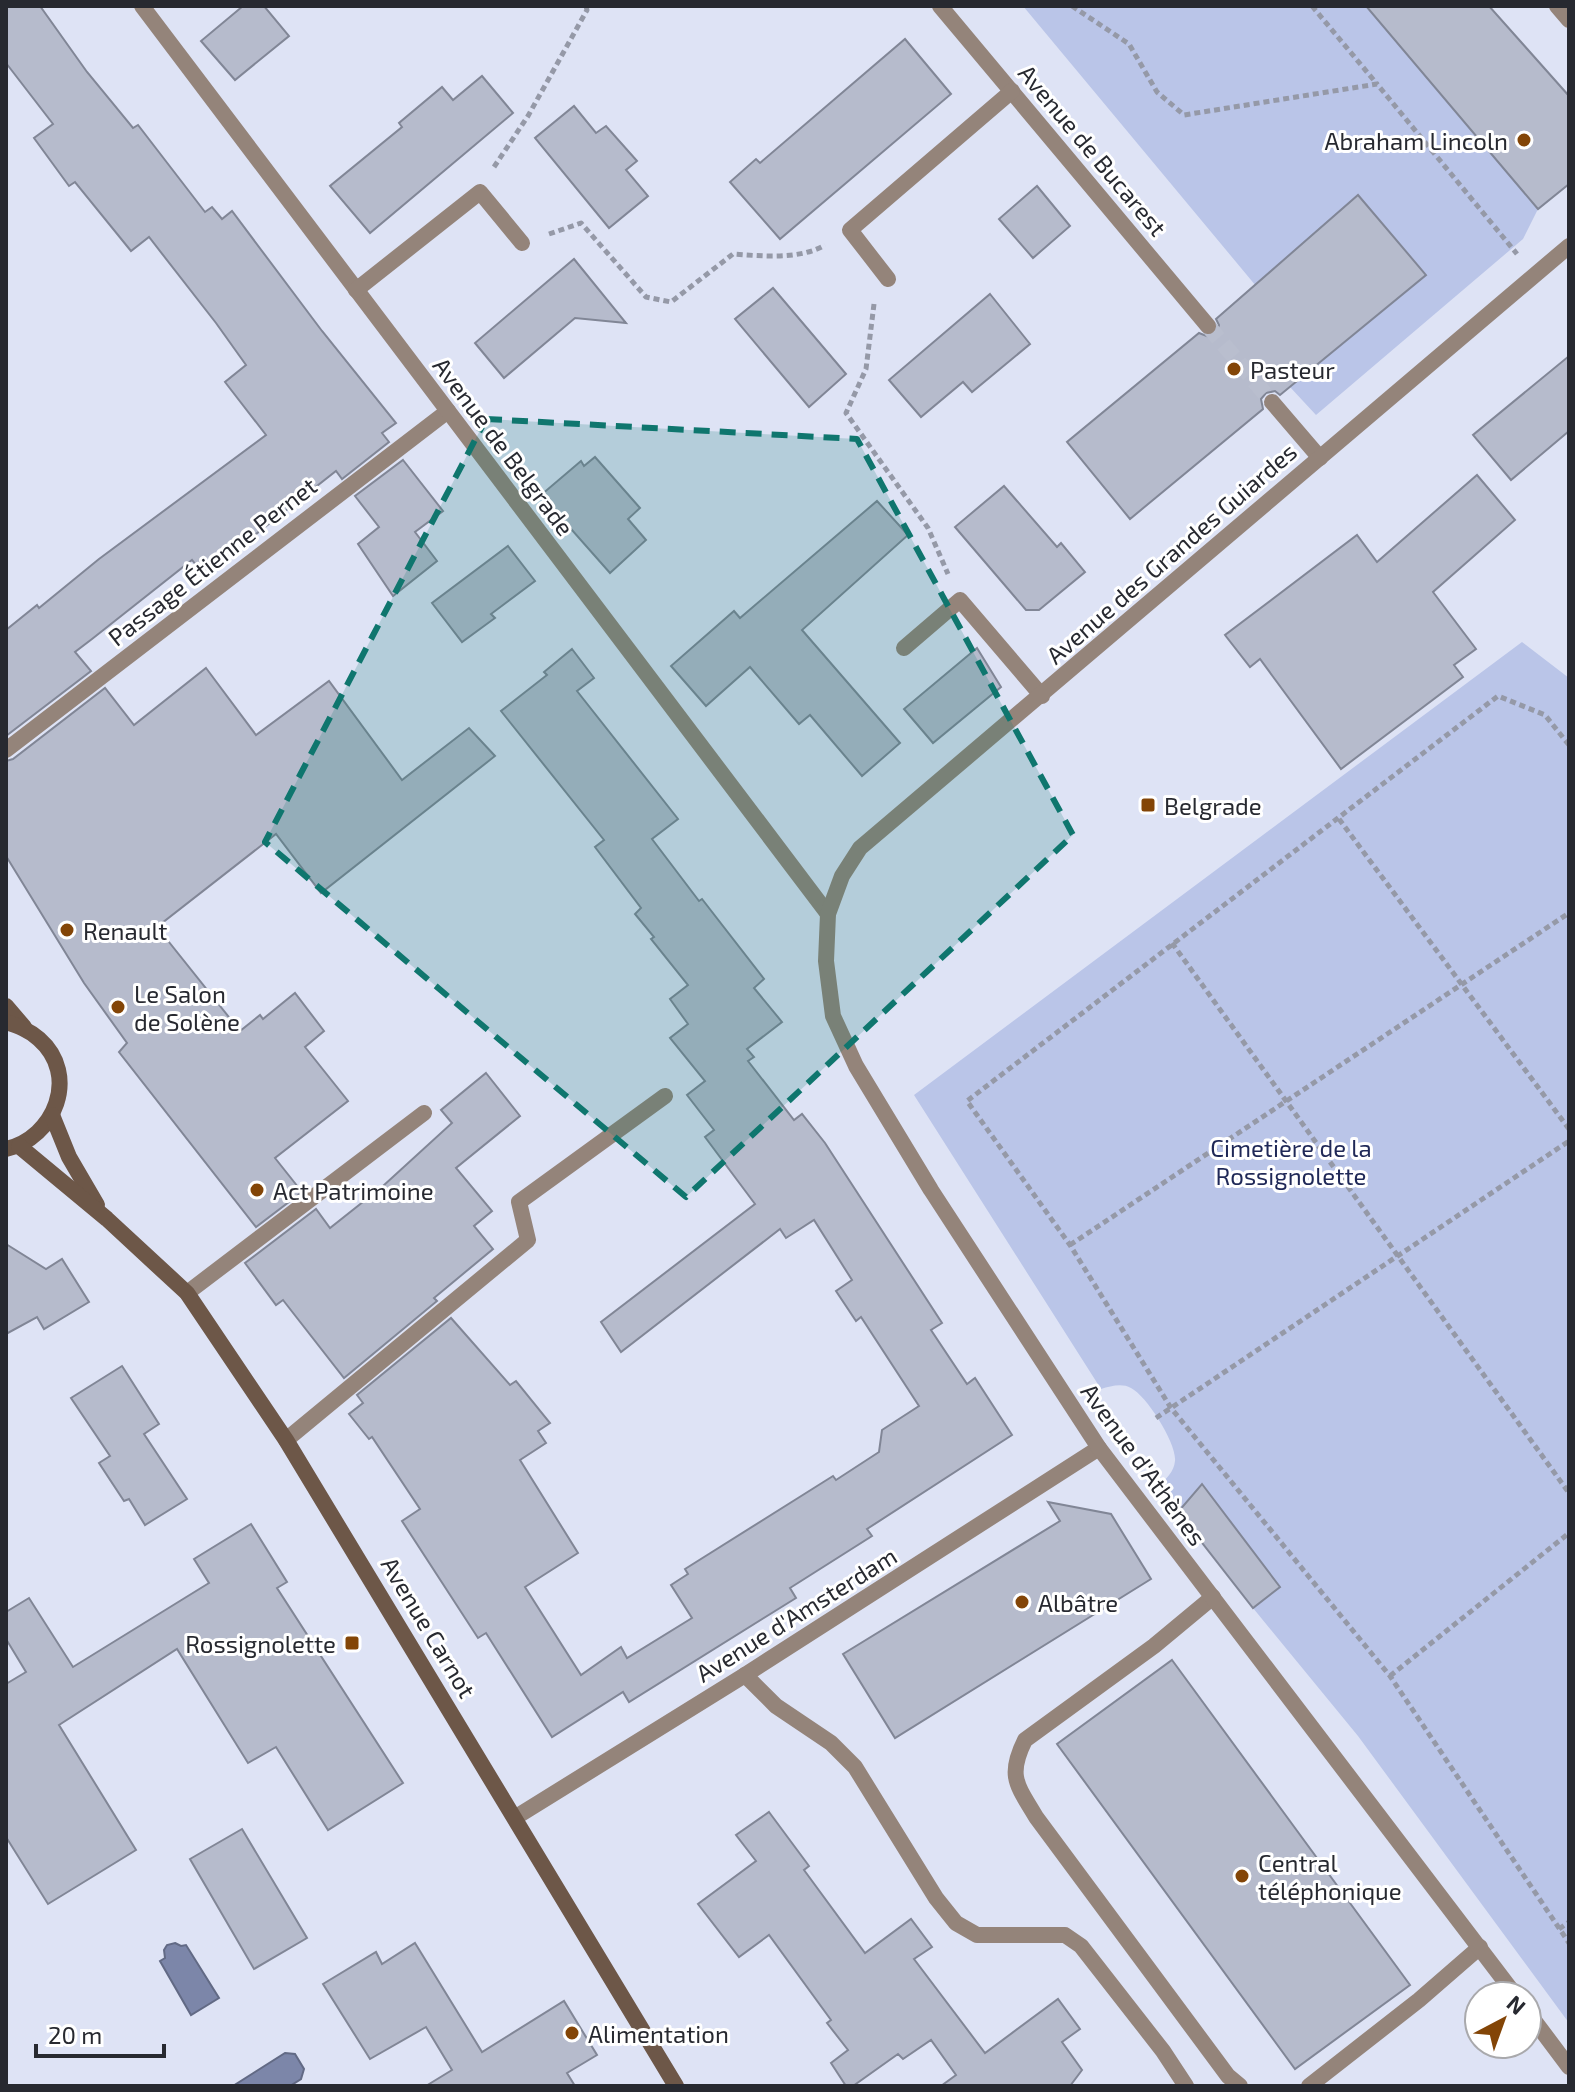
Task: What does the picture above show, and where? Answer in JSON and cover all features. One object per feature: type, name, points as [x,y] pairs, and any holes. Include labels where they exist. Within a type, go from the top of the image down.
[{"type":"main road","points":[[6,1006],[53,1057],[59,1086],[52,1115],[44,1128],[12,1148]]},
{"type":"main road","points":[[6,1022],[25,1028]]},
{"type":"main road","name":"Avenue Carnot","points":[[52,1115],[69,1157],[107,1219]]},
{"type":"main road","name":"Avenue Carnot","points":[[12,1148],[107,1219],[187,1293],[286,1440],[676,2086]]},
{"type":"street","name":"Avenue de Belgrade","points":[[142,6],[828,914]]},
{"type":"street","name":"Avenue de Bucarest","points":[[940,6],[1208,326]]},
{"type":"street","points":[[1557,6],[1569,20]]},
{"type":"street","points":[[888,279],[850,230],[1012,91]]},
{"type":"street","points":[[356,290],[480,192],[522,243]]},
{"type":"street","name":"Avenue des Grandes Guiardes","points":[[828,914],[842,876],[860,848],[1569,246]]},
{"type":"street","points":[[1272,402],[1320,458]]},
{"type":"street","name":"Passage Étienne Pernet","points":[[6,750],[448,411]]},
{"type":"street","points":[[904,648],[960,600],[1042,696]]},
{"type":"street","name":"Avenue d'Athènes","points":[[828,914],[826,961],[833,1016],[856,1066],[931,1190],[1099,1448],[1504,1980]]},
{"type":"street","points":[[286,1440],[528,1240],[519,1202],[665,1096]]},
{"type":"street","points":[[187,1293],[424,1113]]},
{"type":"street","name":"Avenue d'Amsterdam","points":[[516,1817],[745,1675],[1099,1448]]},
{"type":"street","points":[[1213,1597],[1154,1646],[1025,1740],[1015,1761],[1015,1783],[1036,1817],[1228,2076],[1240,2086]]},
{"type":"street","points":[[745,1675],[776,1706],[831,1743],[855,1767],[936,1898],[956,1923],[977,1935],[1065,1935],[1081,1946],[1163,2051],[1186,2086]]},
{"type":"street","points":[[1309,2086],[1419,2000],[1480,1947]]},
{"type":"street","points":[[1543,2032],[1569,2067]]},
{"type":"path","points":[[480,192],[503,150],[528,116],[587,10],[586,6]]},
{"type":"path","points":[[1072,6],[1129,44],[1157,92],[1184,115],[1377,84]]},
{"type":"path","points":[[1312,6],[1534,276]]},
{"type":"path","points":[[522,243],[581,223],[646,297],[671,302],[733,254],[765,256],[816,250],[850,230]]},
{"type":"path","points":[[888,279],[874,302],[866,369],[846,413],[928,528],[960,600]]},
{"type":"path","points":[[1569,745],[1545,715],[1498,696],[967,1101],[1070,1245],[1171,1408],[1390,1676],[1569,1943]]},
{"type":"path","points":[[1339,819],[1569,1129]]},
{"type":"path","points":[[1070,1245],[1569,913]]},
{"type":"path","points":[[1172,943],[1569,1493]]},
{"type":"path","points":[[1156,1418],[1569,1141]]},
{"type":"path","points":[[1390,1676],[1569,1533]]},
{"type":"path","points":[[1559,1929],[1569,1922]]},
{"type":"highlighted area","points":[[486,419],[857,439],[1073,835],[686,1197],[265,842]]},
{"type":"green space","points":[[1023,6],[1366,6],[1538,209],[1523,239],[1316,415],[1290,387],[1426,274],[1402,246],[1387,259],[1371,239],[1385,226],[1358,195],[1256,286]]},
{"type":"green space","name":"Cimetière de la Rossignolette","points":[[1522,642],[1569,678],[1569,2023],[1543,1988],[1543,1980],[1537,1980],[1358,1736],[1158,1486],[1167,1478],[1175,1461],[1160,1421],[1145,1400],[1128,1386],[1101,1389],[914,1095]]},
{"type":"shaded area","points":[[167,1945],[186,1945],[219,1998],[191,2015],[160,1961],[165,1958]]},
{"type":"shaded area","points":[[285,2053],[295,2054],[304,2069],[301,2079],[290,2086],[233,2086]]},
{"type":"building","points":[[6,6],[40,6],[87,72],[133,128],[138,125],[205,212],[212,207],[222,219],[232,211],[396,423],[382,433],[389,442],[342,479],[336,471],[204,575],[192,560],[75,652],[91,671],[6,736],[6,630],[266,435],[225,382],[246,365],[149,237],[131,251],[75,182],[69,186],[34,138],[53,124],[6,63]]},
{"type":"building","points":[[243,6],[264,6],[289,36],[235,80],[201,41]]},
{"type":"building","name":"Abraham Lincoln","points":[[1366,6],[1489,6],[1569,96],[1569,184],[1538,209]]},
{"type":"building","points":[[905,39],[951,94],[780,239],[730,182],[756,159],[760,163]]},
{"type":"building","points":[[482,76],[513,113],[370,233],[330,186],[402,127],[399,123],[442,87],[453,100]]},
{"type":"building","points":[[574,106],[596,133],[606,126],[637,161],[626,170],[648,196],[609,228],[535,138]]},
{"type":"building","points":[[1037,186],[1070,226],[1033,258],[999,219]]},
{"type":"building","name":"Pasteur","points":[[1358,195],[1426,275],[1280,395],[1275,391],[1266,393],[1261,399],[1263,409],[1130,519],[1067,442],[1199,333],[1209,337],[1216,334],[1219,325],[1216,319]]},
{"type":"building","points":[[574,259],[626,323],[575,318],[504,378],[475,343]]},
{"type":"building","points":[[773,288],[846,374],[809,407],[735,319]]},
{"type":"building","points":[[990,294],[1030,344],[972,392],[963,382],[921,417],[889,380]]},
{"type":"building","points":[[1569,356],[1569,431],[1511,480],[1473,435]]},
{"type":"building","points":[[595,457],[640,508],[628,519],[646,540],[610,573],[541,495],[581,461],[584,466]]},
{"type":"building","points":[[403,460],[443,511],[415,532],[437,561],[393,596],[358,544],[379,527],[355,496]]},
{"type":"building","points":[[1477,475],[1515,520],[1433,592],[1476,649],[1454,665],[1463,677],[1341,769],[1260,659],[1250,667],[1225,635],[1357,535],[1377,562]]},
{"type":"building","points":[[1004,486],[1057,547],[1061,543],[1085,572],[1039,610],[1026,610],[955,527]]},
{"type":"building","points":[[877,501],[908,535],[802,630],[900,743],[862,776],[810,715],[799,724],[750,667],[706,706],[671,666],[734,611],[740,618]]},
{"type":"building","points":[[508,546],[535,581],[491,614],[495,618],[462,642],[432,603]]},
{"type":"building","points":[[977,648],[1001,687],[933,743],[904,709]]},
{"type":"building","points":[[572,649],[594,678],[577,691],[678,819],[652,839],[764,979],[754,988],[782,1022],[747,1049],[754,1057],[748,1061],[794,1120],[802,1114],[825,1143],[942,1323],[931,1330],[967,1384],[975,1378],[1012,1435],[867,1529],[872,1536],[790,1588],[796,1598],[629,1702],[623,1692],[552,1737],[486,1633],[478,1638],[402,1521],[420,1509],[372,1437],[369,1439],[349,1414],[363,1403],[357,1395],[451,1318],[510,1385],[516,1381],[550,1423],[538,1431],[546,1443],[520,1460],[578,1553],[525,1587],[581,1675],[621,1647],[627,1658],[692,1618],[671,1585],[688,1574],[685,1569],[833,1476],[836,1480],[879,1452],[882,1430],[919,1406],[861,1317],[856,1321],[836,1291],[852,1280],[814,1220],[786,1238],[780,1229],[621,1352],[601,1322],[755,1204],[705,1137],[714,1130],[687,1095],[705,1081],[670,1038],[688,1024],[670,999],[688,985],[651,939],[654,937],[635,914],[641,908],[595,847],[604,840],[501,711],[547,675],[544,672]]},
{"type":"building","points":[[206,668],[256,735],[329,681],[402,780],[469,728],[495,756],[321,893],[276,834],[157,927],[240,1031],[260,1015],[263,1019],[295,993],[324,1031],[305,1047],[348,1101],[275,1158],[302,1192],[256,1227],[119,1052],[127,1043],[84,983],[6,856],[6,761],[13,759],[105,688],[134,725]]},
{"type":"building","points":[[486,1073],[520,1116],[456,1168],[492,1211],[474,1226],[493,1249],[434,1298],[437,1301],[344,1378],[283,1300],[276,1305],[245,1263],[316,1209],[330,1228],[383,1186],[452,1123],[441,1110]]},
{"type":"building","points":[[6,1244],[46,1269],[62,1259],[89,1302],[44,1329],[37,1317],[6,1334]]},
{"type":"building","points":[[122,1366],[159,1424],[144,1434],[187,1499],[145,1525],[129,1499],[124,1501],[99,1463],[110,1456],[71,1398]]},
{"type":"building","points":[[1202,1484],[1280,1587],[1253,1608],[1178,1512]]},
{"type":"building","name":"Albâtre","points":[[1048,1502],[1111,1514],[1151,1579],[895,1738],[843,1654],[1060,1521]]},
{"type":"building","points":[[251,1524],[287,1582],[277,1588],[403,1783],[328,1830],[276,1747],[248,1763],[177,1649],[59,1725],[136,1850],[48,1904],[6,1837],[6,1684],[26,1672],[6,1639],[6,1612],[29,1598],[73,1667],[209,1583],[194,1559]]},
{"type":"building","name":"Central téléphonique","points":[[1172,1660],[1410,1985],[1295,2069],[1057,1744]]},
{"type":"building","points":[[769,1812],[809,1866],[804,1870],[865,1953],[911,1919],[932,1947],[914,1959],[985,2053],[1058,1999],[1080,2029],[1062,2042],[1082,2070],[1070,2086],[941,2086],[956,2075],[931,2040],[903,2059],[898,2054],[853,2086],[846,2086],[831,2063],[848,2050],[827,2023],[831,2020],[769,1935],[739,1957],[698,1904],[756,1861],[736,1835]]},
{"type":"building","points":[[242,1829],[307,1938],[254,1969],[190,1859]]},
{"type":"building","points":[[415,1943],[482,2052],[564,2001],[597,2055],[567,2073],[575,2086],[426,2086],[452,2070],[426,2027],[370,2059],[323,1984],[376,1952],[382,1964]]},
{"type":"tunnel","points":[[1208,326],[1272,402]]},
{"type":"place","name":"Abraham Lincoln","points":[[1524,140]]},
{"type":"place","name":"Pasteur","points":[[1234,369]]},
{"type":"place","name":"Belgrade","points":[[1148,805]]},
{"type":"place","name":"Renault","points":[[67,930]]},
{"type":"place","name":"Le Salon de Solène","points":[[118,1007]]},
{"type":"place","name":"Act Patrimoine","points":[[257,1190]]},
{"type":"place","name":"Albâtre","points":[[1022,1602]]},
{"type":"place","name":"Rossignolette","points":[[352,1643]]},
{"type":"place","name":"Central téléphonique","points":[[1242,1876]]},
{"type":"place","name":"Alimentation","points":[[572,2033]]}]
